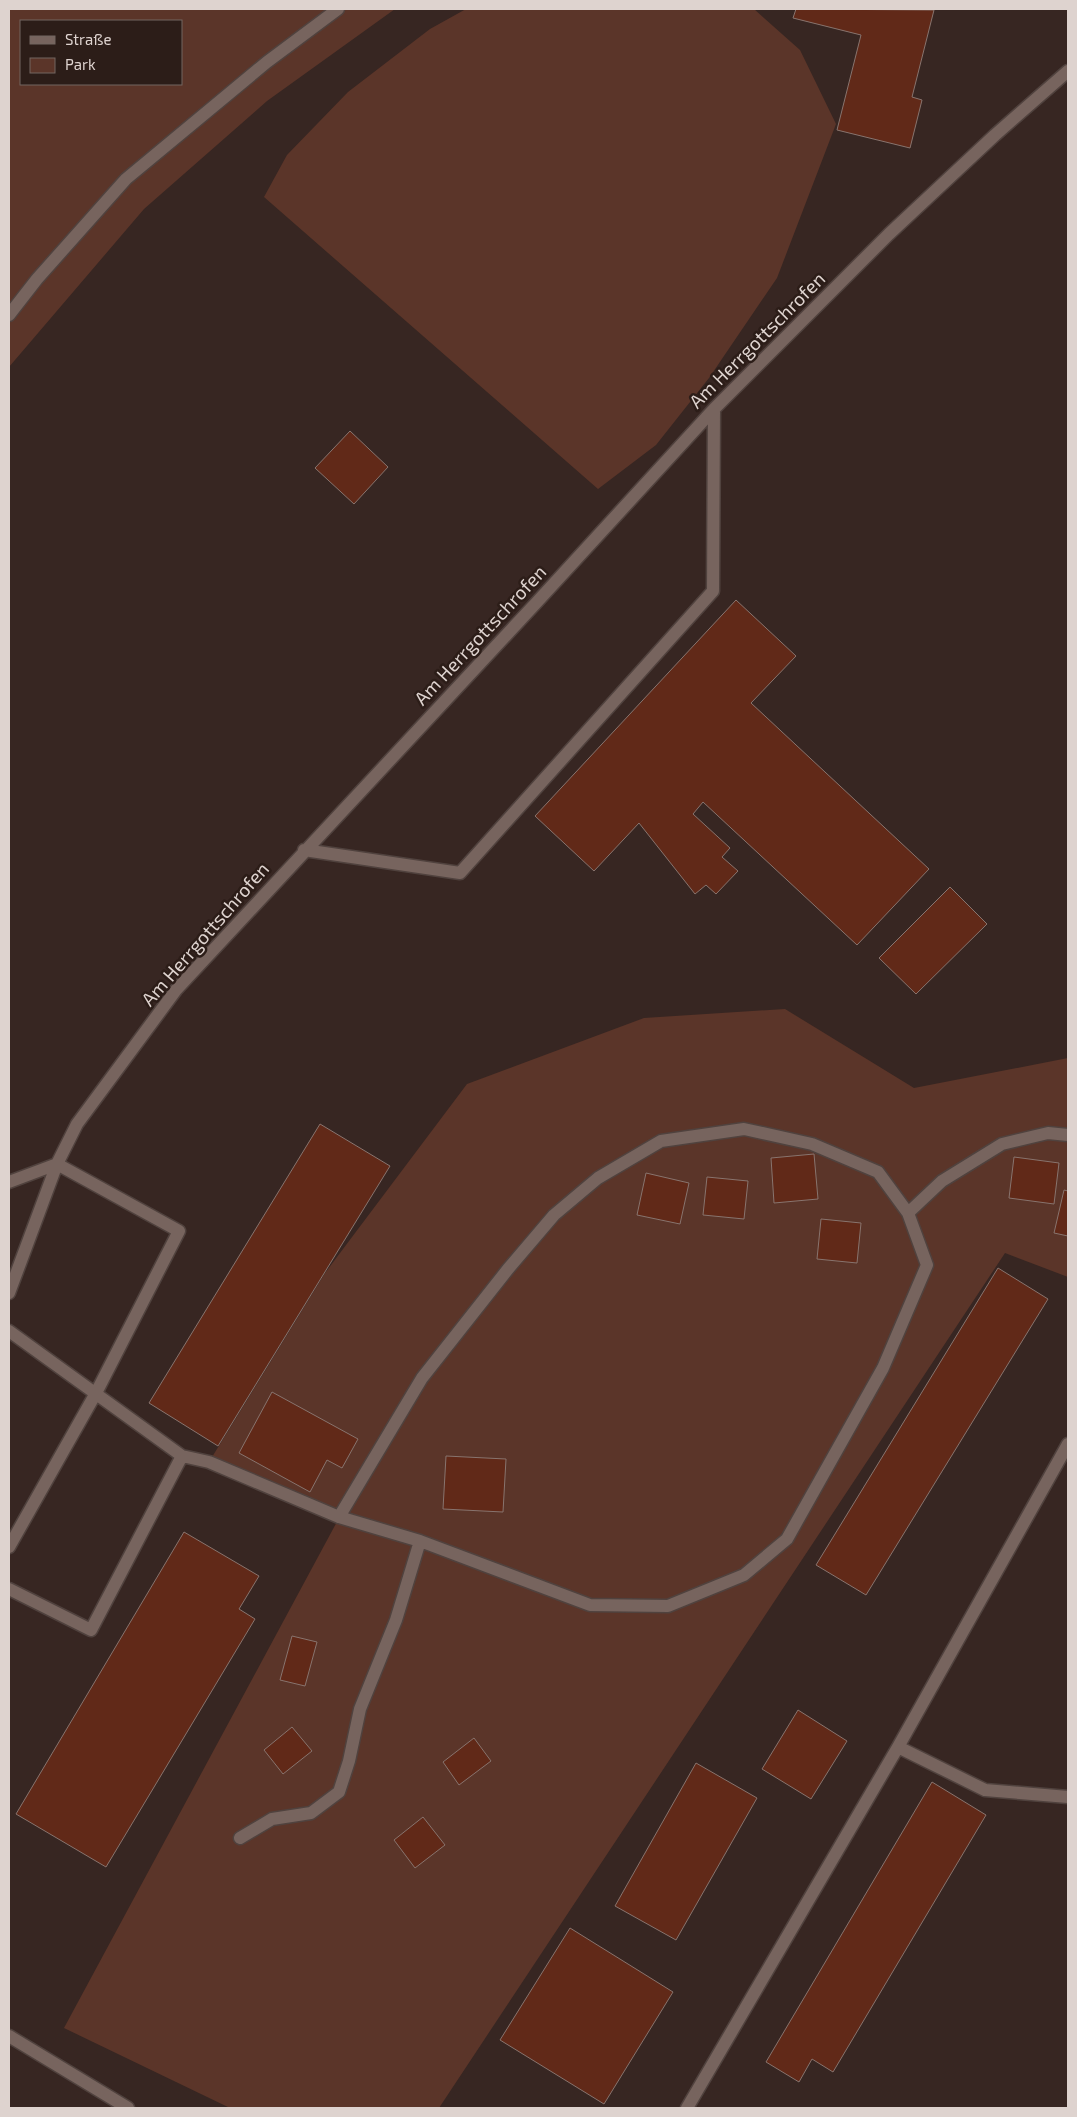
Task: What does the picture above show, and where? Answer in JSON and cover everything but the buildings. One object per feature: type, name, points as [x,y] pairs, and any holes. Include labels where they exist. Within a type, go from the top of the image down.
[{"type":"lane","points":[[9,315],[37,279],[126,179],[267,62],[338,9]]},
{"type":"lane","name":"Am Herrgottschrofen","points":[[9,1293],[57,1164],[77,1124],[176,990],[714,409],[889,234],[995,135],[1068,71]]},
{"type":"lane","points":[[304,850],[460,873],[713,591],[714,409]]},
{"type":"lane","points":[[9,1331],[182,1456],[209,1462],[339,1517],[420,1541],[590,1605],[668,1606],[744,1575],[787,1539],[883,1368],[927,1265],[908,1213],[878,1172],[812,1144],[744,1129],[661,1141],[598,1178],[554,1215],[525,1248],[422,1378],[339,1517]]},
{"type":"lane","points":[[908,1213],[942,1181],[1002,1144],[1048,1133],[1068,1135]]},
{"type":"lane","points":[[9,1182],[57,1164],[179,1231],[96,1394],[9,1547]]},
{"type":"lane","points":[[687,2108],[898,1747],[1068,1444]]},
{"type":"lane","points":[[9,1589],[91,1630],[182,1456]]},
{"type":"lane","points":[[240,1838],[272,1819],[312,1813],[339,1792],[350,1761],[360,1709],[396,1620],[420,1541]]},
{"type":"lane","points":[[898,1747],[985,1790],[1068,1798]]},
{"type":"lane","points":[[9,2036],[128,2108]]},
{"type":"green space","points":[[9,9],[395,9],[267,101],[144,209],[9,367]]},
{"type":"green space","points":[[466,9],[754,9],[800,50],[836,124],[777,278],[709,378],[656,445],[598,489],[264,197],[287,155],[348,92],[430,29]]},
{"type":"green space","points":[[785,1009],[914,1088],[1068,1058],[1068,1277],[1005,1253],[439,2108],[230,2108],[64,2028],[339,1518],[209,1462],[325,1273],[467,1084],[644,1018]]}]
